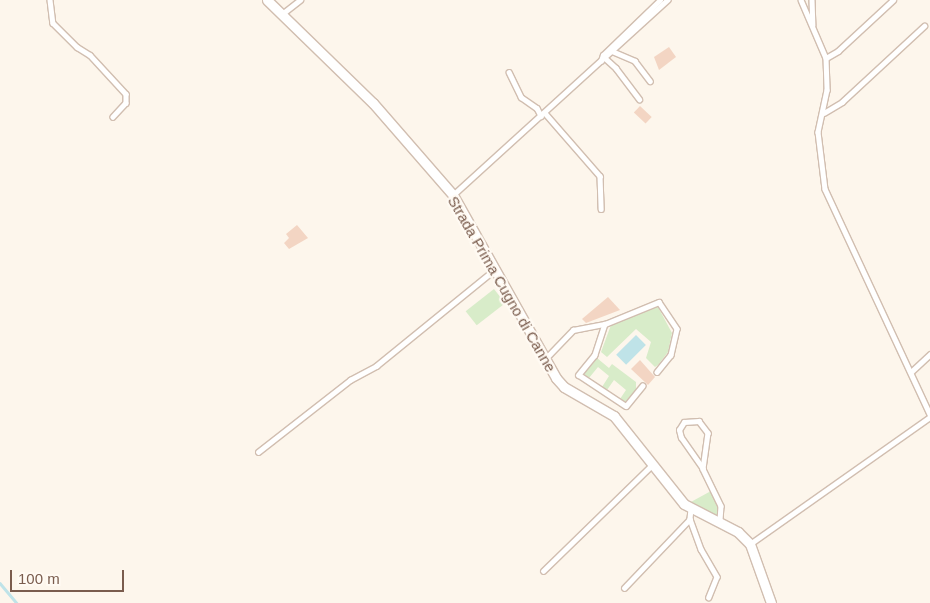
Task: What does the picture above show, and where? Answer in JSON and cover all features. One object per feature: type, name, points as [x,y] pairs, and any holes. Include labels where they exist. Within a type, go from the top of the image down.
[{"type":"street","name":"Strada Prima Cugno di Canne","points":[[267,0],[373,103],[453,195],[545,360],[564,387],[614,416],[690,509],[738,532],[750,544]]},
{"type":"street","points":[[750,544],[771,603]]},
{"type":"lane","points":[[50,0],[53,23],[76,47],[90,55],[126,94],[126,103],[113,117]]},
{"type":"lane","points":[[282,14],[300,0]]},
{"type":"lane","points":[[603,60],[603,55],[660,0]]},
{"type":"lane","points":[[453,195],[667,0]]},
{"type":"lane","points":[[750,544],[930,412],[828,195],[818,132],[824,113],[827,90],[826,58],[802,0]]},
{"type":"lane","points":[[812,0],[813,26]]},
{"type":"lane","points":[[826,58],[838,51],[893,0]]},
{"type":"lane","points":[[824,113],[842,102],[924,26]]},
{"type":"lane","points":[[612,51],[635,61],[650,81]]},
{"type":"lane","points":[[603,60],[616,68],[639,99]]},
{"type":"lane","points":[[509,72],[521,97],[538,108],[541,116]]},
{"type":"lane","points":[[546,112],[600,176],[601,209]]},
{"type":"lane","points":[[258,452],[350,380],[376,366],[494,270]]},
{"type":"lane","points":[[545,360],[573,330],[605,324],[654,302],[663,305],[677,329],[672,355],[658,372]]},
{"type":"lane","points":[[605,324],[595,356],[579,375],[626,406],[642,386]]},
{"type":"lane","points":[[911,372],[930,354]]},
{"type":"lane","points":[[703,469],[708,433],[705,427],[698,422],[684,422],[679,430],[681,438],[703,469],[721,506],[720,522]]},
{"type":"lane","points":[[543,570],[653,464]]},
{"type":"lane","points":[[690,509],[690,519],[707,562],[717,577],[709,597]]},
{"type":"lane","points":[[624,588],[690,519]]},
{"type":"green space","points":[[494,289],[505,303],[477,325],[466,311]]},
{"type":"green space","points":[[658,307],[672,333],[668,352],[658,365],[655,367],[646,358],[651,342],[636,329],[607,357],[601,352],[611,325]]},
{"type":"green space","points":[[597,358],[609,368],[612,364],[636,382],[636,390],[625,402],[620,399],[626,390],[614,380],[607,390],[602,387],[609,376],[598,367],[589,378],[584,374]]},
{"type":"green space","points":[[711,491],[717,503],[717,518],[689,503]]},
{"type":"water","points":[[636,335],[646,345],[626,365],[616,355]]},
{"type":"building","points":[[669,47],[676,57],[659,70],[654,57]]},
{"type":"building","points":[[640,106],[652,117],[646,123],[634,113]]},
{"type":"building","points":[[297,225],[308,238],[289,249],[284,243],[289,238],[286,234]]},
{"type":"building","points":[[608,297],[620,310],[586,323],[582,319]]},
{"type":"building","points":[[640,360],[655,377],[648,385],[631,369]]},
{"type":"waterway","points":[[0,583],[17,603]]}]
